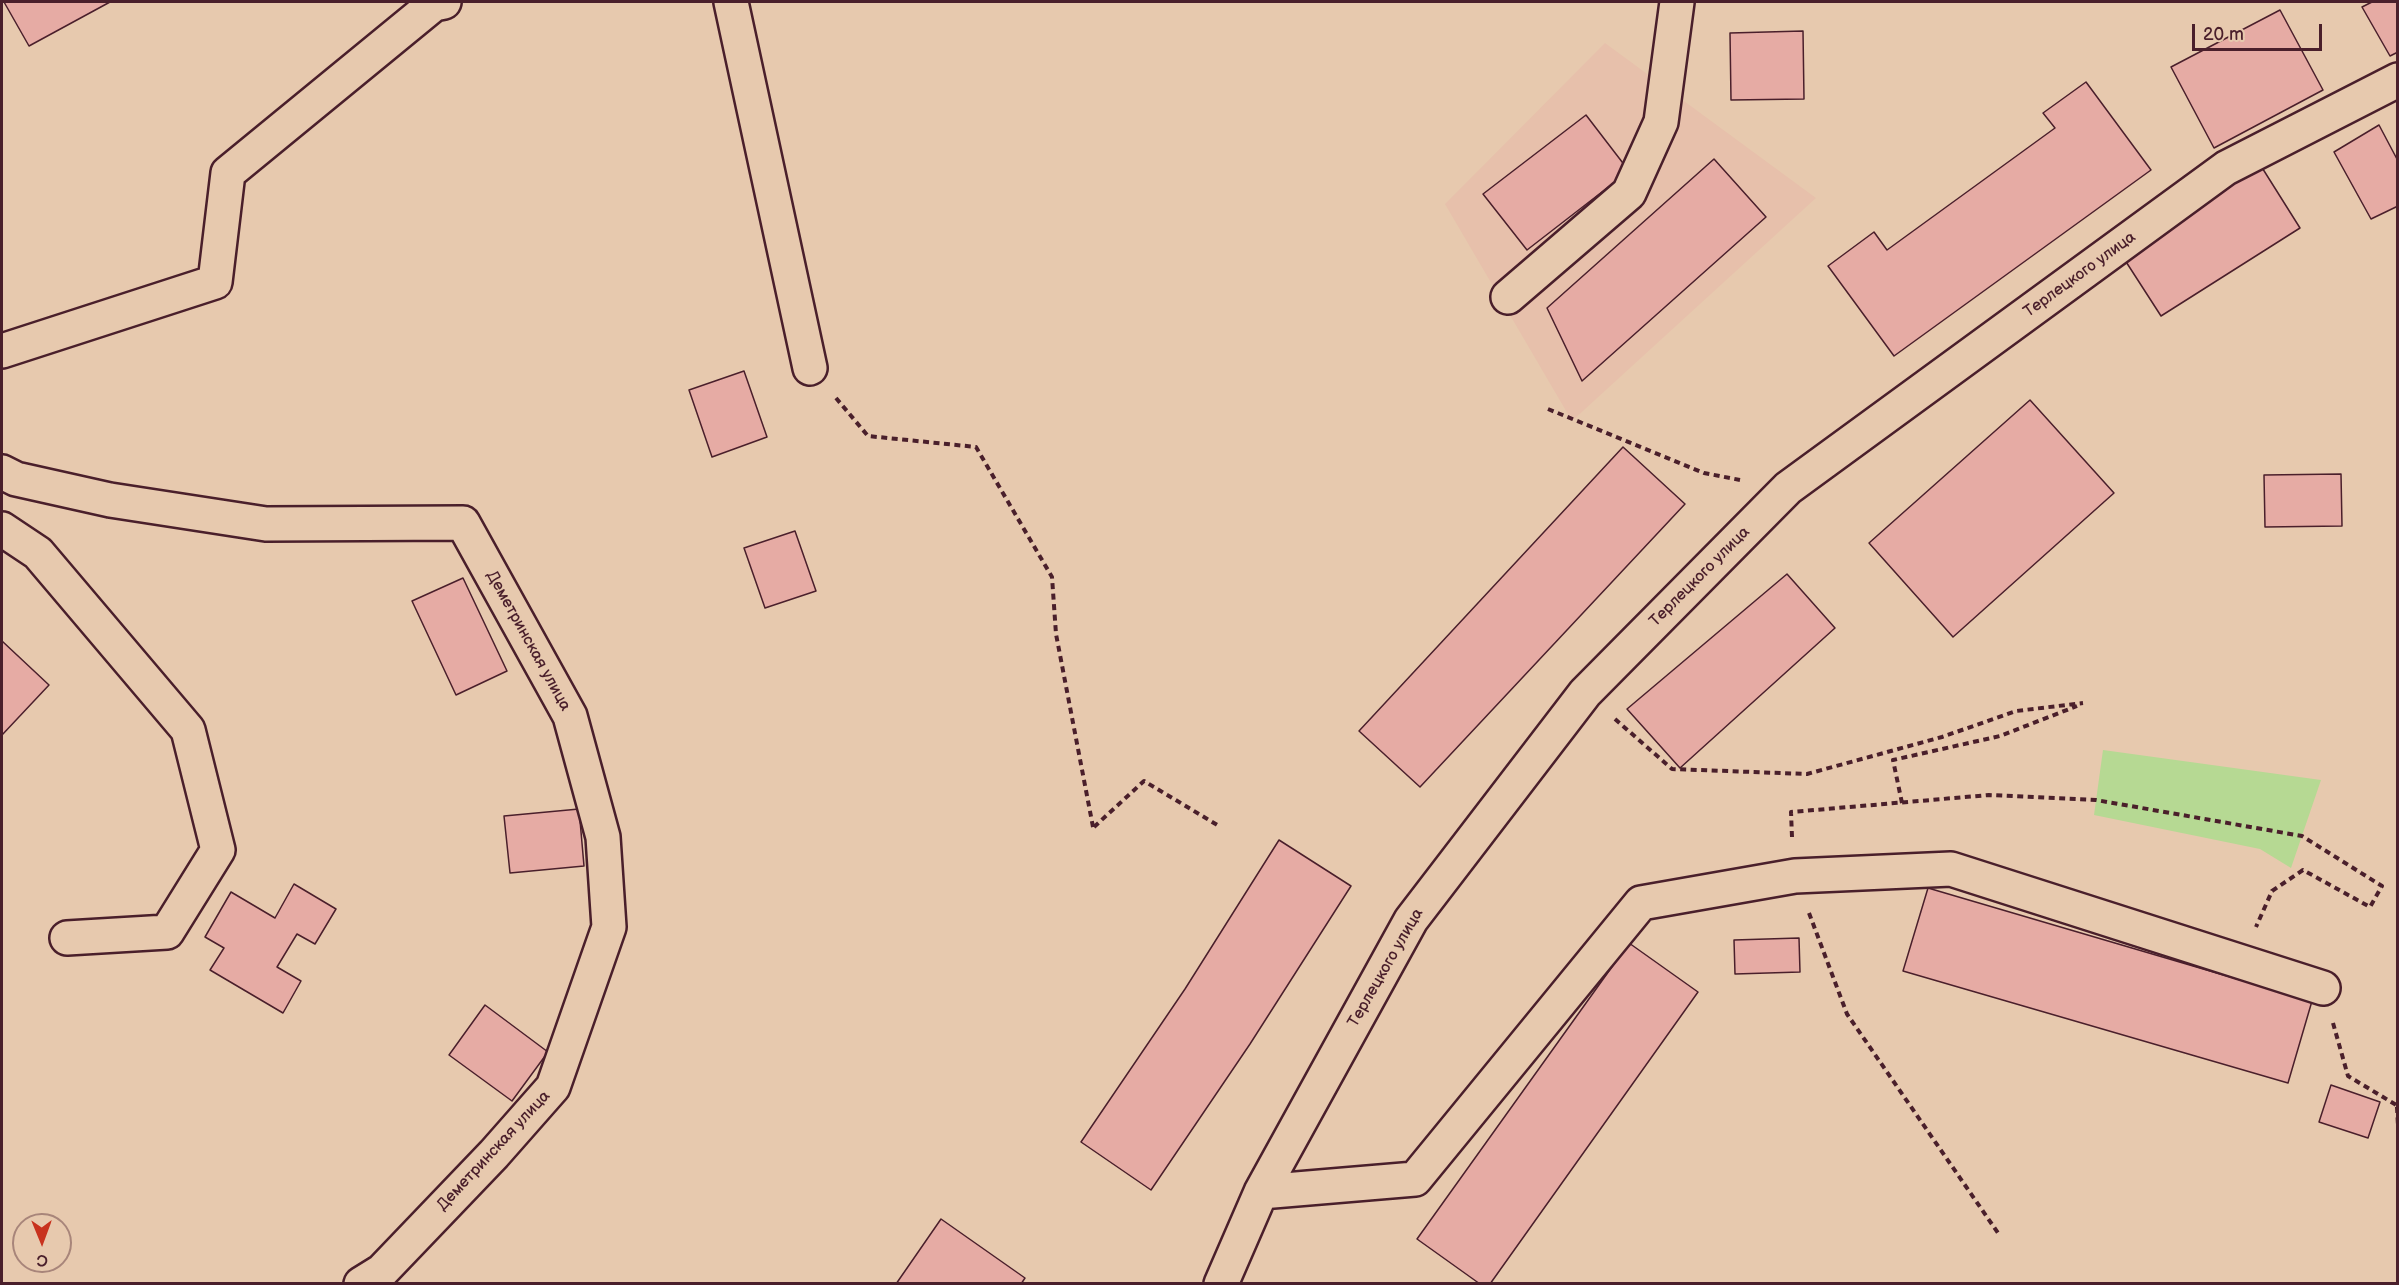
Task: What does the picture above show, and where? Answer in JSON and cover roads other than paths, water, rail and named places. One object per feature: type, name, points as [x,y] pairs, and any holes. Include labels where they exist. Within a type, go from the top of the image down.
[{"type":"street","points":[[2,351],[215,282],[228,173],[434,4],[444,2]]},
{"type":"street","points":[[731,2],[810,368]]},
{"type":"street","points":[[1508,297],[1629,193],[1661,122],[1677,2]]},
{"type":"street","name":"Терлецкого улица","points":[[1221,1284],[1261,1192],[1411,920],[1585,693],[1788,488],[2226,168],[2397,80]]},
{"type":"street","name":"Деметринская улица","points":[[2,471],[16,479],[110,500],[266,524],[463,523],[570,716],[603,837],[609,927],[553,1087],[494,1154],[382,1271],[361,1284]]},
{"type":"street","points":[[2,529],[38,553],[188,730],[218,850],[167,932],[67,938]]},
{"type":"street","points":[[1261,1192],[1414,1179],[1641,903],[1795,876],[1951,869],[2323,988]]}]
